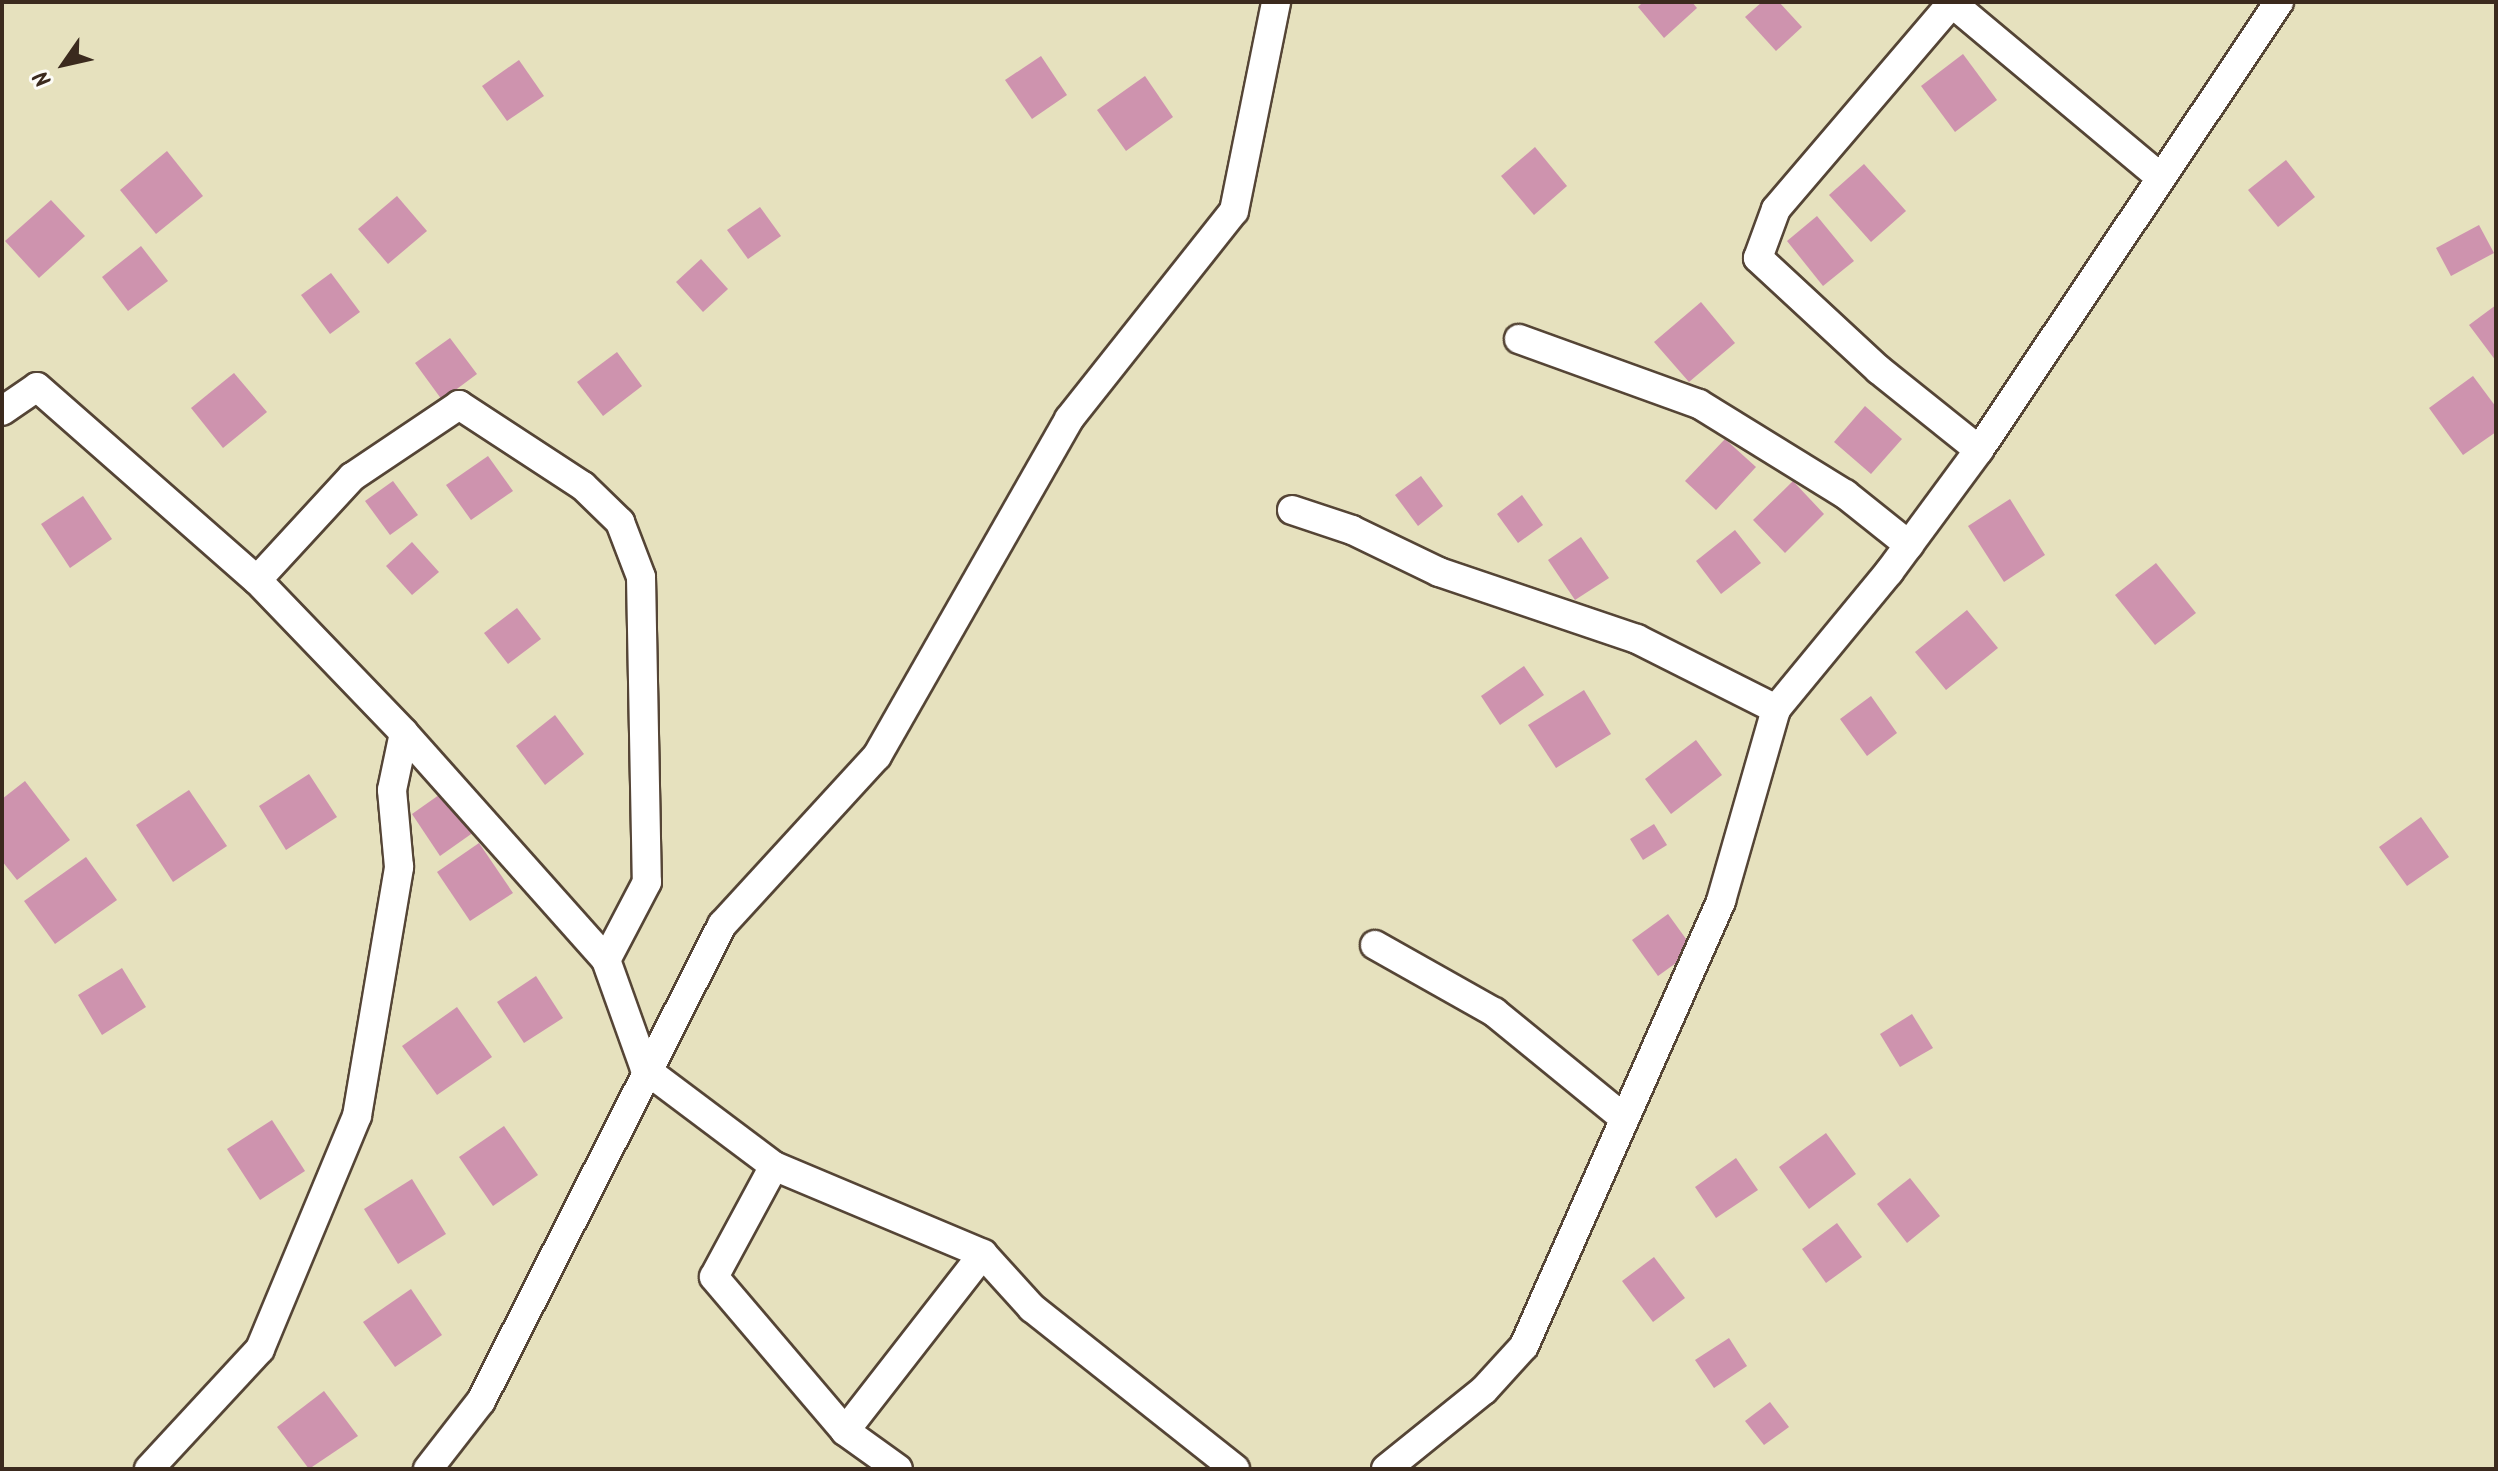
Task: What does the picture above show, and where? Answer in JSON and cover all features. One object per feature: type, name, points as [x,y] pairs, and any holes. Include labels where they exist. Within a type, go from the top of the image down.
[{"type":"street","points":[[428,1469],[481,1401],[645,1069],[722,925],[877,756],[1069,419],[1234,211],[1276,2]]},
{"type":"street","points":[[1386,1469],[1484,1390],[1524,1346],[1721,901],[1776,709],[1909,545],[1979,450],[2159,176],[2279,2]]},
{"type":"street","points":[[1979,450],[1879,370],[1758,258],[1776,209],[1952,3],[2159,176]]},
{"type":"street","points":[[1519,339],[1699,404],[1845,494],[1909,545]]},
{"type":"street","points":[[2,411],[37,387],[257,580],[404,733],[606,960],[645,1069],[774,1166],[983,1254],[1032,1308],[1235,1469]]},
{"type":"street","points":[[257,580],[352,477],[459,405],[583,486],[620,522],[641,577],[647,882],[606,960]]},
{"type":"street","points":[[1292,510],[1352,530],[1439,572],[1637,639],[1776,709]]},
{"type":"street","points":[[149,1469],[260,1349],[357,1116],[399,867],[392,790],[404,733]]},
{"type":"street","points":[[1375,945],[1494,1012],[1624,1118]]},
{"type":"street","points":[[774,1166],[714,1277],[845,1431],[898,1469]]},
{"type":"street","points":[[845,1431],[983,1254]]},
{"type":"building","points":[[1643,2],[1692,2],[1697,8],[1664,38],[1638,7]]},
{"type":"building","points":[[1762,2],[1779,2],[1802,27],[1776,51],[1745,17]]},
{"type":"building","points":[[1963,54],[1997,100],[1955,132],[1921,86]]},
{"type":"building","points":[[1041,56],[1067,95],[1032,119],[1005,80]]},
{"type":"building","points":[[519,60],[544,96],[507,121],[482,86]]},
{"type":"building","points":[[1145,76],[1173,117],[1126,151],[1097,110]]},
{"type":"building","points":[[1535,147],[1567,186],[1534,215],[1501,176]]},
{"type":"building","points":[[167,151],[203,196],[156,234],[120,190]]},
{"type":"building","points":[[2286,160],[2315,197],[2278,227],[2248,190]]},
{"type":"building","points":[[1864,164],[1906,211],[1871,242],[1829,195]]},
{"type":"building","points":[[397,196],[427,231],[388,264],[358,229]]},
{"type":"building","points":[[51,200],[85,236],[39,278],[5,241]]},
{"type":"building","points":[[760,207],[781,236],[748,259],[727,230]]},
{"type":"building","points":[[1817,216],[1854,261],[1823,286],[1787,241]]},
{"type":"building","points":[[2479,225],[2494,253],[2451,276],[2436,248]]},
{"type":"building","points":[[141,246],[168,281],[128,311],[102,277]]},
{"type":"building","points":[[701,259],[728,289],[703,312],[676,282]]},
{"type":"building","points":[[331,273],[360,312],[330,334],[301,295]]},
{"type":"building","points":[[1701,302],[1735,343],[1689,382],[1654,342]]},
{"type":"building","points":[[2496,305],[2496,361],[2469,325]]},
{"type":"building","points":[[450,338],[477,374],[442,400],[415,363]]},
{"type":"building","points":[[617,352],[642,386],[603,416],[577,382]]},
{"type":"building","points":[[234,373],[267,412],[223,448],[191,408]]},
{"type":"building","points":[[2473,376],[2496,407],[2496,432],[2463,455],[2429,408]]},
{"type":"building","points":[[1865,406],[1902,439],[1871,474],[1834,442]]},
{"type":"building","points":[[1725,439],[1756,467],[1716,510],[1685,481]]},
{"type":"building","points":[[488,456],[513,491],[471,520],[446,485]]},
{"type":"building","points":[[1421,476],[1443,506],[1418,526],[1395,495]]},
{"type":"building","points":[[393,481],[418,515],[390,535],[365,501]]},
{"type":"building","points":[[1793,481],[1824,514],[1785,553],[1753,520]]},
{"type":"building","points":[[1522,495],[1543,525],[1518,543],[1497,514]]},
{"type":"building","points":[[83,496],[112,539],[70,568],[41,524]]},
{"type":"building","points":[[2010,499],[2045,555],[2004,582],[1968,526]]},
{"type":"building","points":[[1735,530],[1761,563],[1721,594],[1696,561]]},
{"type":"building","points":[[1581,537],[1609,578],[1575,600],[1548,560]]},
{"type":"building","points":[[412,542],[439,572],[412,595],[386,566]]},
{"type":"building","points":[[2156,563],[2196,613],[2155,645],[2115,595]]},
{"type":"building","points":[[517,608],[541,639],[508,664],[484,633]]},
{"type":"building","points":[[1967,610],[1998,648],[1946,690],[1915,652]]},
{"type":"building","points":[[1524,666],[1544,695],[1500,725],[1481,696]]},
{"type":"building","points":[[1584,690],[1611,734],[1556,768],[1528,725]]},
{"type":"building","points":[[1871,696],[1897,733],[1867,756],[1840,719]]},
{"type":"building","points":[[555,715],[584,754],[545,785],[516,746]]},
{"type":"building","points":[[1696,740],[1722,775],[1671,814],[1645,779]]},
{"type":"building","points":[[309,774],[337,817],[286,850],[259,806]]},
{"type":"building","points":[[25,781],[70,840],[17,880],[2,861],[2,799]]},
{"type":"building","points":[[189,790],[227,846],[173,882],[136,825]]},
{"type":"building","points":[[446,790],[474,832],[440,856],[412,814]]},
{"type":"building","points":[[2421,817],[2449,857],[2407,886],[2379,847]]},
{"type":"building","points":[[1654,824],[1667,845],[1643,860],[1630,839]]},
{"type":"building","points":[[479,843],[513,893],[470,921],[437,872]]},
{"type":"building","points":[[86,857],[117,900],[55,944],[24,901]]},
{"type":"building","points":[[1668,914],[1694,950],[1658,976],[1632,940]]},
{"type":"building","points":[[122,968],[146,1007],[102,1035],[78,995]]},
{"type":"building","points":[[536,976],[563,1018],[524,1043],[497,1002]]},
{"type":"building","points":[[457,1007],[492,1057],[437,1095],[402,1046]]},
{"type":"building","points":[[1912,1014],[1933,1048],[1900,1067],[1880,1034]]},
{"type":"building","points":[[272,1120],[305,1171],[260,1200],[227,1149]]},
{"type":"building","points":[[504,1126],[538,1175],[493,1206],[459,1157]]},
{"type":"building","points":[[1826,1133],[1856,1174],[1809,1209],[1779,1167]]},
{"type":"building","points":[[1736,1158],[1758,1190],[1716,1218],[1695,1187]]},
{"type":"building","points":[[1910,1178],[1940,1216],[1907,1243],[1877,1204]]},
{"type":"building","points":[[412,1179],[446,1234],[398,1264],[364,1209]]},
{"type":"building","points":[[1837,1223],[1862,1257],[1826,1283],[1802,1249]]},
{"type":"building","points":[[1654,1257],[1685,1298],[1653,1322],[1622,1281]]},
{"type":"building","points":[[411,1289],[442,1335],[395,1367],[363,1322]]},
{"type":"building","points":[[1729,1338],[1747,1366],[1714,1388],[1695,1360]]},
{"type":"building","points":[[324,1391],[358,1436],[309,1469],[277,1427]]},
{"type":"building","points":[[1770,1402],[1789,1427],[1764,1445],[1745,1421]]}]
